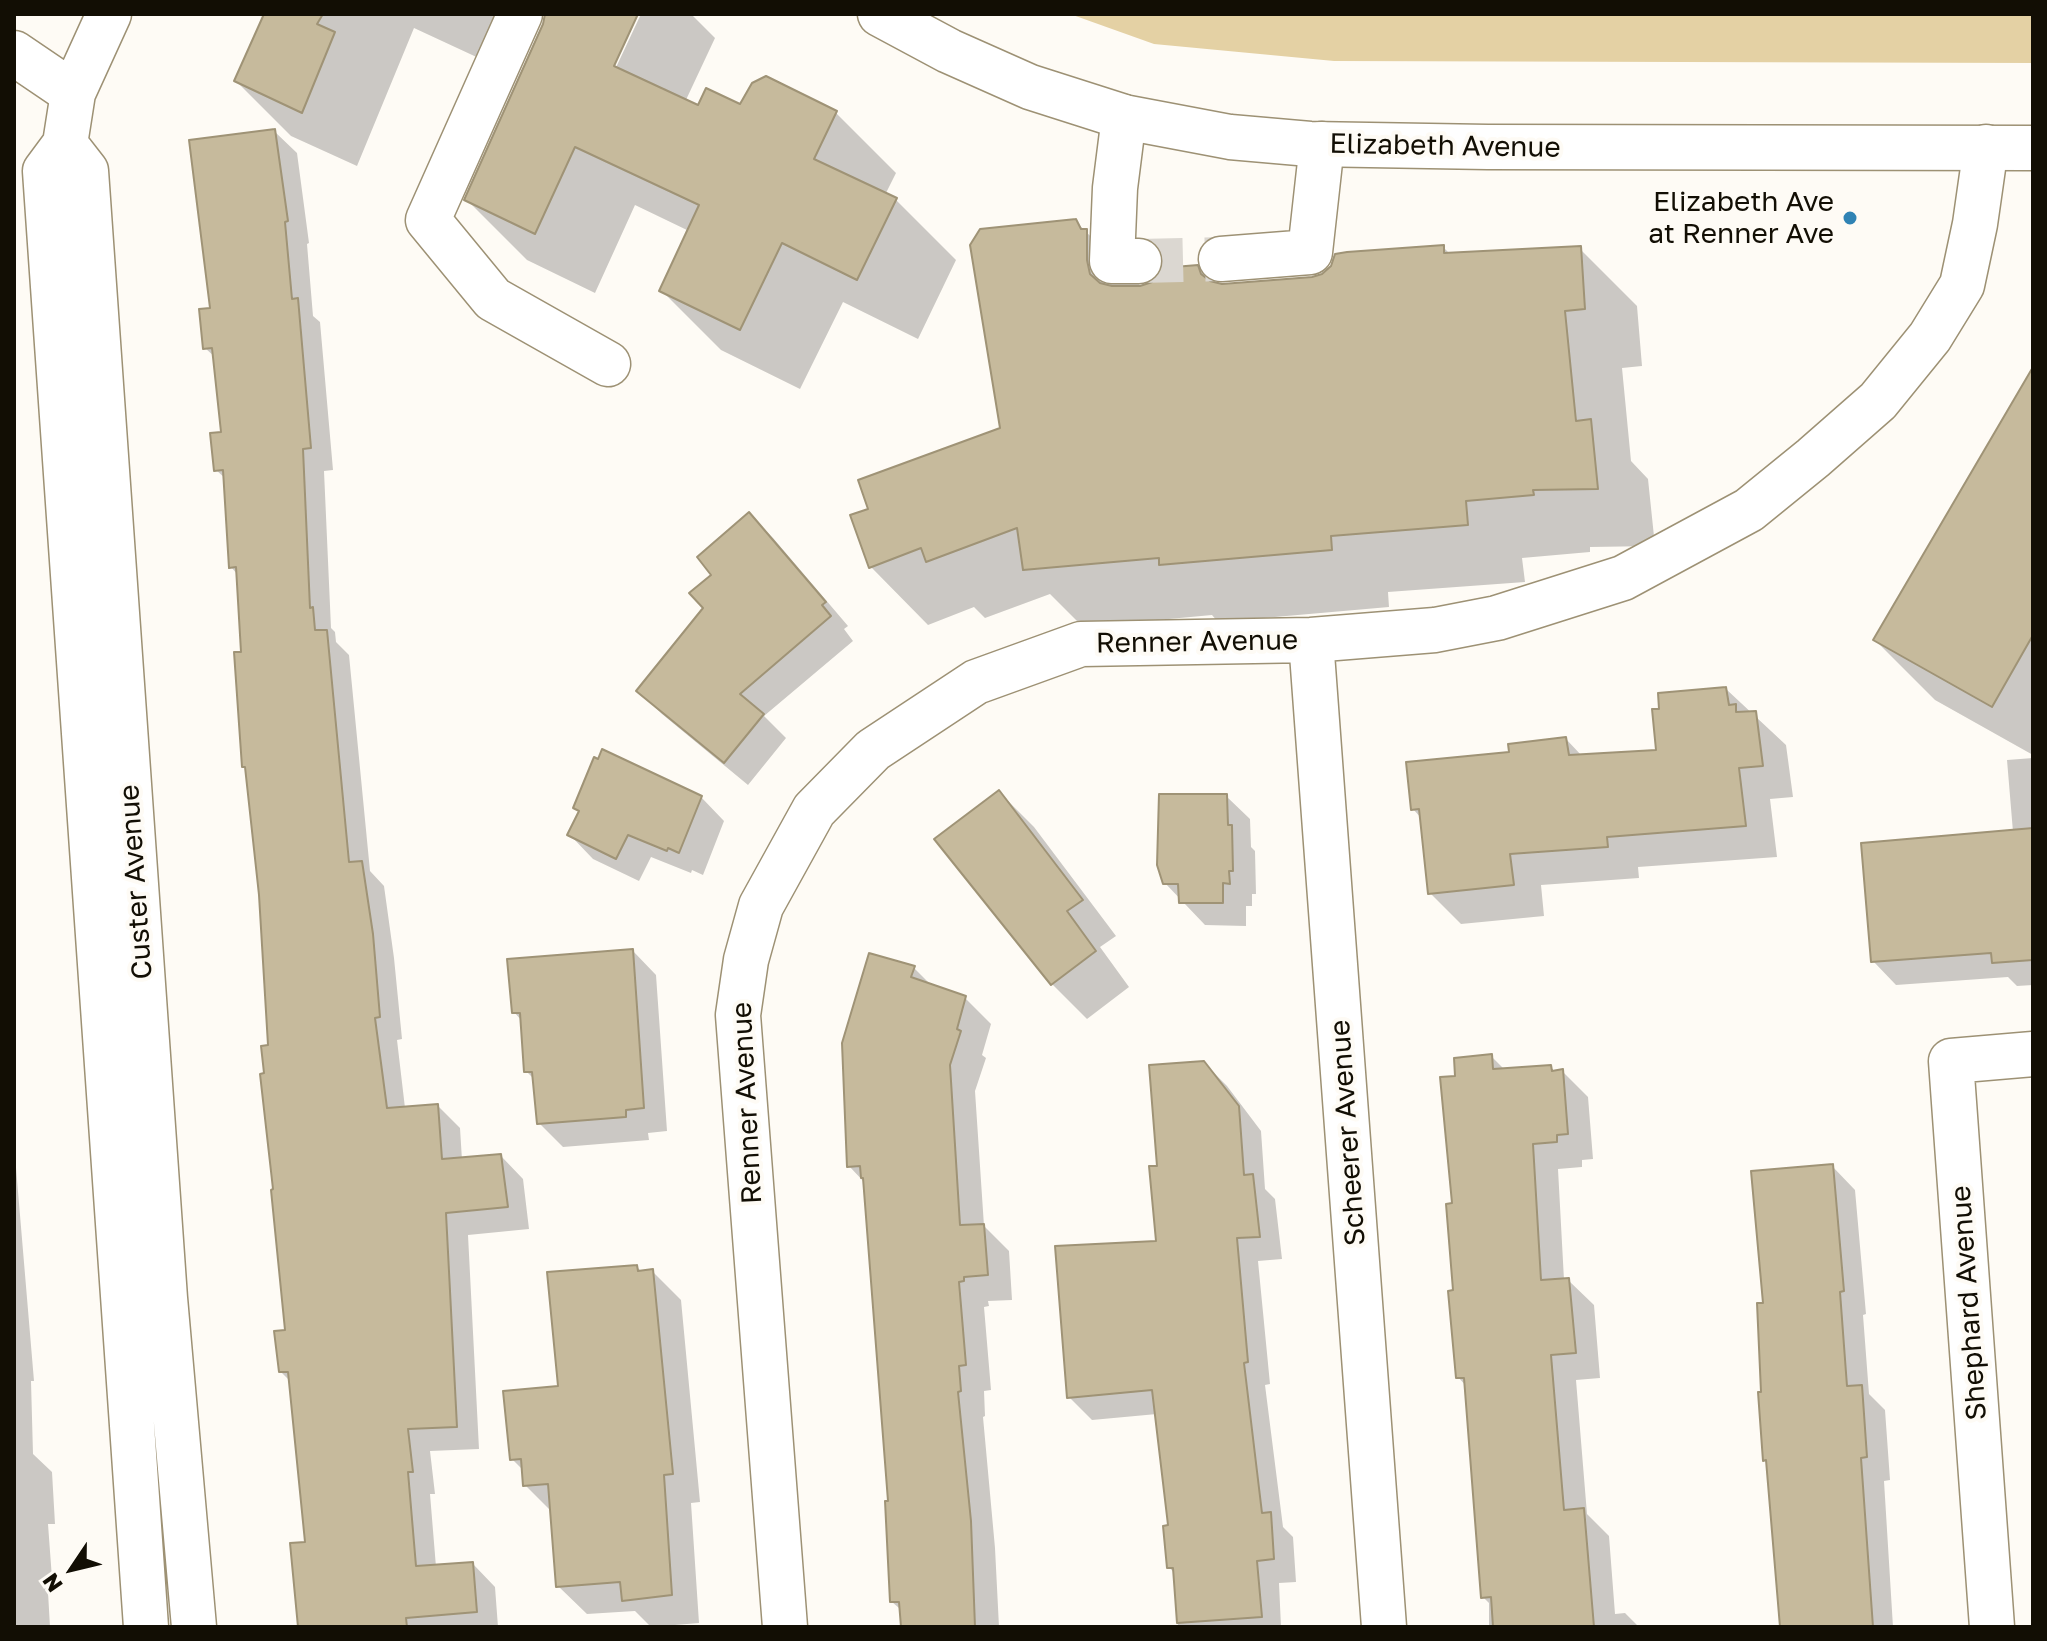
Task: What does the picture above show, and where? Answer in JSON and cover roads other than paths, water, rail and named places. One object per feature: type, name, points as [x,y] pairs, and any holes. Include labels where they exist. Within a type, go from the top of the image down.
[{"type":"street","name":"Custer Avenue","points":[[109,14],[73,93],[65,144],[86,171],[105,735],[145,1298],[146,1627]]},
{"type":"street","points":[[520,14],[428,220],[493,299],[608,364]]},
{"type":"street","name":"Elizabeth Avenue","points":[[880,14],[949,51],[1030,87],[1124,117],[1230,137],[1322,144],[1488,147],[2033,148]]},
{"type":"street","points":[[14,53],[73,93]]},
{"type":"street","points":[[1124,117],[1115,188],[1112,261],[1139,261]]},
{"type":"street","points":[[1221,259],[1310,252],[1322,144]]},
{"type":"street","name":"Renner Avenue","points":[[785,1627],[738,1015],[746,960],[761,906],[814,810],[873,750],[976,682],[1081,644],[1311,640],[1435,630],[1497,618],[1623,578],[1749,510],[1878,401],[1930,337],[1962,285],[1986,147]]},
{"type":"street","name":"Scheerer Avenue","points":[[1311,640],[1384,1627]]},
{"type":"street","name":"Shephard Avenue","points":[[1992,1627],[1951,1061],[2033,1054]]},
{"type":"street","name":"Custer Avenue","points":[[145,1298],[194,1627]]},
{"type":"tunnel","points":[[1139,261],[1221,259]]},
{"type":"place","name":"Elizabeth Ave at Renner Ave","points":[[1850,218]]}]
